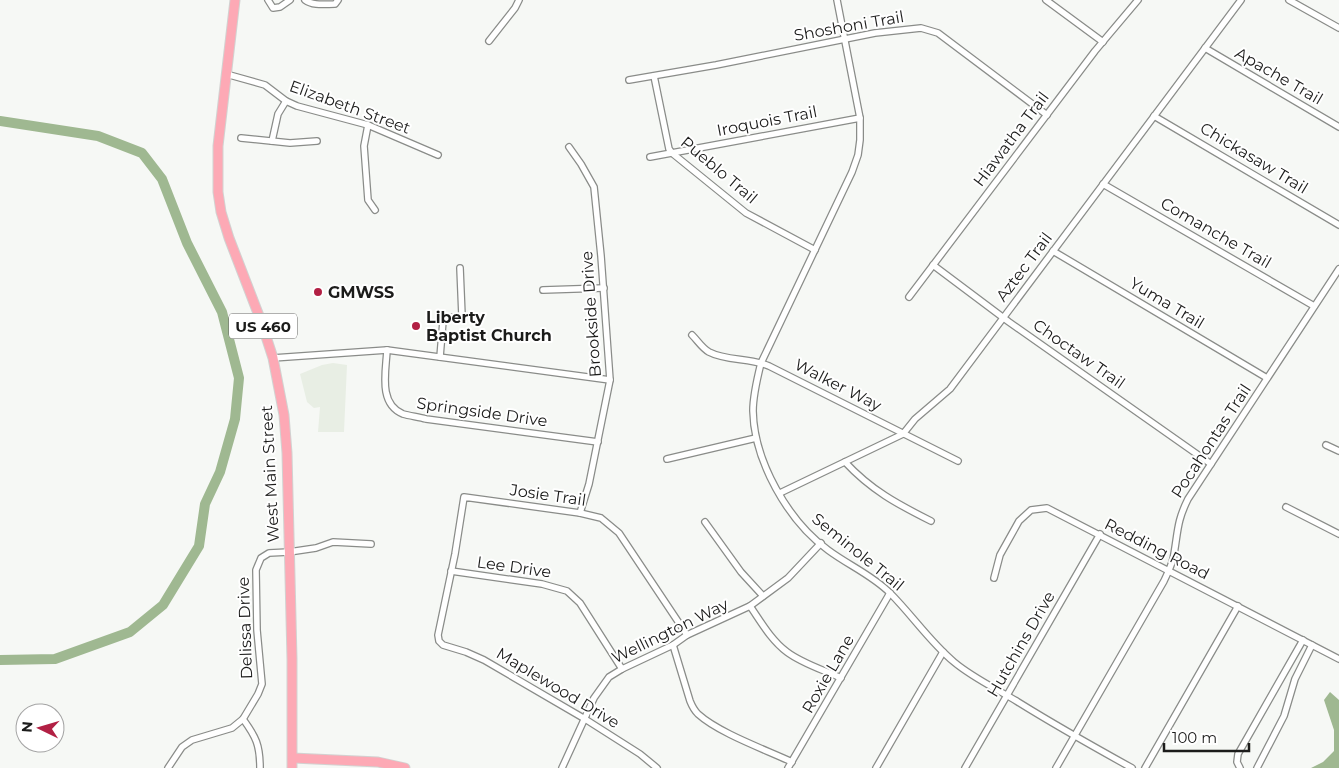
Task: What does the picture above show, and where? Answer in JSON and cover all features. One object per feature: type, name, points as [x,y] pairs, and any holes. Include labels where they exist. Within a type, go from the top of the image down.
[{"type":"main road","name":"West Main Street","points":[[235,0],[217,163],[219,202],[229,238],[261,321],[281,391],[286,434],[292,657],[292,763]]},
{"type":"main road","points":[[292,763],[378,762],[405,768]]},
{"type":"street","points":[[268,0],[273,8],[280,7],[290,0]]},
{"type":"street","points":[[305,0],[309,3],[335,4],[338,0]]},
{"type":"street","points":[[489,41],[519,0]]},
{"type":"street","name":"Seminole Trail","points":[[837,0],[860,118],[858,154],[852,172],[761,363],[754,397],[754,422],[756,438],[768,470],[798,522],[827,549],[870,577],[890,593],[943,652],[961,668],[1132,768]]},
{"type":"street","points":[[1046,0],[1103,42]]},
{"type":"street","name":"Hiawatha Trail","points":[[909,297],[1103,42],[1138,0]]},
{"type":"street","name":"Aztec Trail","points":[[780,493],[902,434],[915,419],[950,389],[1241,0]]},
{"type":"street","points":[[1289,0],[1339,28]]},
{"type":"street","name":"Shoshoni Trail","points":[[630,80],[845,39],[921,28],[938,33],[1047,115]]},
{"type":"street","name":"Apache Trail","points":[[1205,48],[1339,127]]},
{"type":"street","name":"Elizabeth Street","points":[[226,74],[265,85],[286,101],[368,125],[438,155]]},
{"type":"street","name":"Pueblo Trail","points":[[654,76],[669,149],[672,153],[746,212],[814,250]]},
{"type":"street","points":[[272,141],[278,114],[286,101]]},
{"type":"street","name":"Chickasaw Trail","points":[[1154,116],[1339,225]]},
{"type":"street","name":"Iroquois Trail","points":[[650,157],[860,118]]},
{"type":"street","points":[[368,125],[364,155],[368,200],[374,210]]},
{"type":"street","points":[[240,138],[290,143],[317,141]]},
{"type":"street","name":"Brookside Drive","points":[[569,148],[594,187],[604,288],[610,380],[589,484],[580,513]]},
{"type":"street","name":"Comanche Trail","points":[[1103,184],[1314,306]]},
{"type":"street","name":"Yuma Trail","points":[[1053,252],[1268,378]]},
{"type":"street","name":"Choctaw Trail","points":[[933,264],[1004,318],[1211,464]]},
{"type":"street","points":[[440,357],[443,320],[462,316],[460,268]]},
{"type":"street","name":"Pocahontas Trail","points":[[1056,768],[1169,570],[1174,555],[1175,536],[1182,511],[1339,269]]},
{"type":"street","points":[[543,290],[604,288]]},
{"type":"street","name":"Walker Way","points":[[692,335],[702,347],[714,354],[761,363],[958,461]]},
{"type":"street","points":[[273,358],[387,350],[610,380]]},
{"type":"street","name":"Springside Drive","points":[[387,350],[385,388],[387,398],[392,406],[403,414],[426,419],[598,442]]},
{"type":"street","points":[[667,459],[756,438]]},
{"type":"street","points":[[1326,445],[1339,452]]},
{"type":"street","points":[[846,462],[875,491],[896,504],[931,521]]},
{"type":"street","name":"Josie Trail","points":[[451,571],[464,497],[580,513],[601,518],[619,533],[687,635]]},
{"type":"street","points":[[1286,507],[1339,534]]},
{"type":"street","name":"Redding Road","points":[[994,578],[1000,555],[1018,521],[1032,510],[1047,508],[1339,659]]},
{"type":"street","points":[[705,522],[741,572],[763,596]]},
{"type":"street","name":"Hutchins Drive","points":[[965,768],[1100,534]]},
{"type":"street","points":[[289,552],[316,548],[333,542],[370,544]]},
{"type":"street","name":"Wellington Way","points":[[562,768],[594,698],[609,678],[622,669],[672,645],[687,635],[750,606],[788,578],[820,543]]},
{"type":"street","name":"Delissa Drive","points":[[168,768],[182,748],[192,740],[232,728],[243,719],[252,706],[262,684],[256,570],[261,558],[269,553],[289,552]]},
{"type":"street","name":"Maplewood Drive","points":[[451,571],[438,635],[439,641],[444,646],[466,652],[484,660],[585,719],[640,754],[657,768]]},
{"type":"street","name":"Lee Drive","points":[[451,571],[542,584],[568,591],[580,603],[622,669]]},
{"type":"street","name":"Roxie Lane","points":[[790,765],[890,593]]},
{"type":"street","points":[[750,606],[771,636],[787,653],[841,678]]},
{"type":"street","points":[[1145,768],[1238,606]]},
{"type":"street","points":[[1240,768],[1237,762],[1238,754],[1303,640]]},
{"type":"street","points":[[672,645],[690,701],[698,714],[714,726],[790,765]]},
{"type":"street","points":[[1258,768],[1284,716],[1297,675],[1312,645]]},
{"type":"street","points":[[876,768],[943,652]]},
{"type":"street","points":[[1286,669],[1297,675]]},
{"type":"street","points":[[243,719],[256,738],[259,748],[260,768]]},
{"type":"shaded area","points":[[333,363],[347,365],[344,432],[318,432],[320,407],[314,408],[307,402],[300,374],[322,365]]},
{"type":"shaded area","points":[[1330,692],[1339,700],[1339,768],[1311,768],[1323,762],[1334,751],[1334,730],[1324,700]]},
{"type":"waterway","points":[[0,121],[98,136],[142,153],[162,179],[187,243],[222,312],[239,378],[235,419],[220,472],[205,504],[199,546],[163,605],[130,632],[55,659],[0,660]]},
{"type":"place","name":"GMWSS","points":[[318,292]]},
{"type":"place","name":"Liberty Baptist Church","points":[[416,326]]}]
